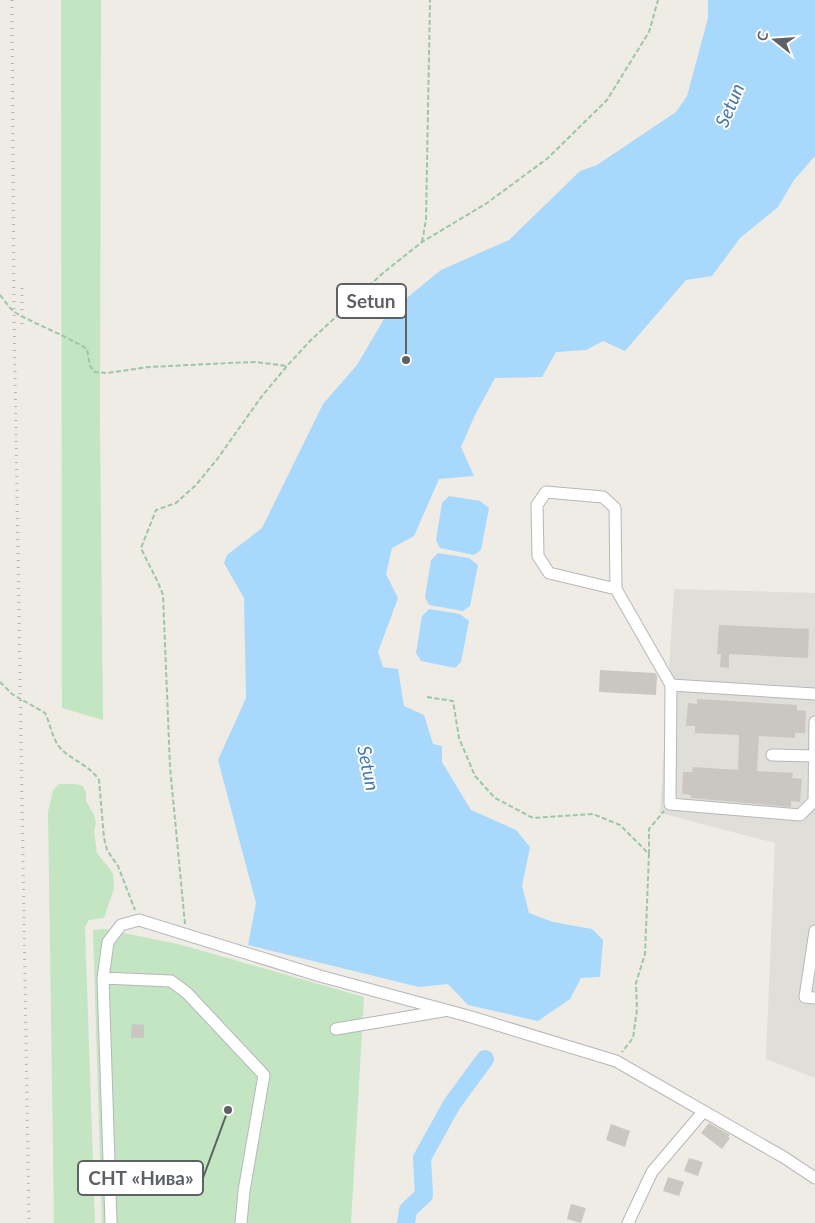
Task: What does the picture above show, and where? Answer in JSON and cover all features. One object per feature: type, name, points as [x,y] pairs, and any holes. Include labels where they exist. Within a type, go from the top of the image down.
[{"type":"street","points":[[616,589],[550,573],[538,556],[537,506],[546,492],[603,497],[615,508],[616,589],[671,685],[670,804],[800,815],[814,800],[815,722]]},
{"type":"street","points":[[671,685],[815,694]]},
{"type":"street","points":[[772,755],[815,756]]},
{"type":"street","points":[[111,1223],[103,978],[108,942],[121,924],[139,920],[320,976],[447,1010],[616,1061],[785,1158],[815,1178]]},
{"type":"street","points":[[815,931],[804,997],[815,998]]},
{"type":"street","points":[[103,978],[172,981],[187,993],[264,1075],[244,1191],[241,1223]]},
{"type":"street","points":[[336,1029],[447,1010]]},
{"type":"street","points":[[628,1223],[652,1172],[703,1112]]},
{"type":"path","points":[[422,242],[426,220],[430,0]]},
{"type":"path","points":[[187,935],[182,909],[180,860],[170,766],[163,595],[158,580],[141,548],[156,510],[176,503],[196,485],[218,458],[262,396],[287,366],[310,341],[363,291],[422,242],[487,203],[548,158],[607,100],[649,32],[658,0]]},
{"type":"path","points":[[0,296],[14,312],[42,328],[73,340],[87,349],[90,366],[95,372],[107,373],[149,367],[256,362],[287,366]]},
{"type":"path","points":[[0,682],[12,694],[45,714],[55,741],[62,750],[94,773],[99,780],[104,838],[107,850],[118,866],[139,920]]},
{"type":"path","points":[[427,697],[453,701],[459,738],[465,753],[475,776],[495,798],[533,818],[592,814],[620,825],[649,854]]},
{"type":"path","points":[[616,1061],[633,1038],[637,1009],[636,983],[645,954],[649,829],[670,804]]},
{"type":"shaded area","points":[[674,589],[815,593],[815,1078],[766,1059],[775,843],[660,813]]},
{"type":"green space","points":[[61,0],[101,0],[100,425],[103,720],[62,708]]},
{"type":"green space","points":[[59,784],[83,786],[86,793],[86,801],[96,823],[94,831],[97,853],[113,873],[114,889],[104,918],[89,920],[85,927],[95,1223],[54,1223],[48,812],[53,790]]},
{"type":"green space","points":[[105,929],[182,945],[364,997],[351,1223],[102,1223],[93,930]]},
{"type":"water","points":[[708,0],[815,0],[815,156],[794,180],[778,207],[740,238],[712,276],[686,280],[625,351],[603,341],[586,350],[556,352],[542,377],[495,378],[475,415],[461,447],[474,476],[439,479],[414,536],[392,548],[386,574],[398,598],[378,652],[383,667],[398,669],[404,706],[424,715],[433,744],[442,746],[442,762],[471,810],[516,830],[530,847],[522,886],[529,913],[553,922],[592,929],[603,940],[600,977],[581,978],[570,999],[538,1021],[468,1005],[448,984],[419,987],[248,945],[256,903],[218,760],[246,698],[244,598],[224,563],[227,555],[262,528],[323,404],[357,365],[387,314],[441,270],[509,240],[580,171],[597,165],[676,112],[687,96],[708,18]]},
{"type":"water","points":[[449,496],[480,501],[489,508],[481,550],[474,555],[440,548],[436,540],[442,503]]},
{"type":"water","points":[[438,553],[469,558],[478,565],[470,606],[463,611],[429,605],[425,597],[431,560]]},
{"type":"water","points":[[429,609],[460,614],[469,621],[461,662],[455,668],[421,661],[416,653],[422,616]]},
{"type":"building","points":[[719,625],[809,629],[808,658],[729,654],[729,668],[720,667],[721,654],[717,654]]},
{"type":"building","points":[[600,670],[655,673],[657,676],[656,695],[599,692]]},
{"type":"building","points":[[697,699],[797,705],[797,710],[806,711],[805,733],[795,733],[795,738],[759,736],[757,771],[793,773],[792,778],[802,779],[800,802],[791,801],[791,807],[691,798],[691,795],[682,794],[683,772],[692,772],[693,767],[738,770],[739,735],[695,733],[695,726],[686,726],[688,703],[697,704]]},
{"type":"building","points":[[132,1024],[144,1025],[144,1038],[131,1038]]},
{"type":"building","points":[[709,1123],[730,1135],[722,1149],[701,1133]]},
{"type":"building","points":[[611,1124],[630,1131],[625,1147],[606,1140]]},
{"type":"building","points":[[689,1158],[703,1162],[698,1176],[684,1171]]},
{"type":"building","points":[[668,1177],[684,1182],[679,1196],[663,1191]]},
{"type":"building","points":[[571,1204],[586,1208],[581,1223],[567,1219]]},
{"type":"waterway","name":"Setun","points":[[406,1223],[408,1210],[424,1195],[422,1158],[452,1104],[485,1059]]},
{"type":"railway","points":[[12,0],[14,312],[29,1223]]},
{"type":"railway","points":[[22,288],[22,328]]},
{"type":"place","name":"Setun","points":[[406,360]]},
{"type":"place","name":"СНТ «Нива»","points":[[228,1110]]}]
